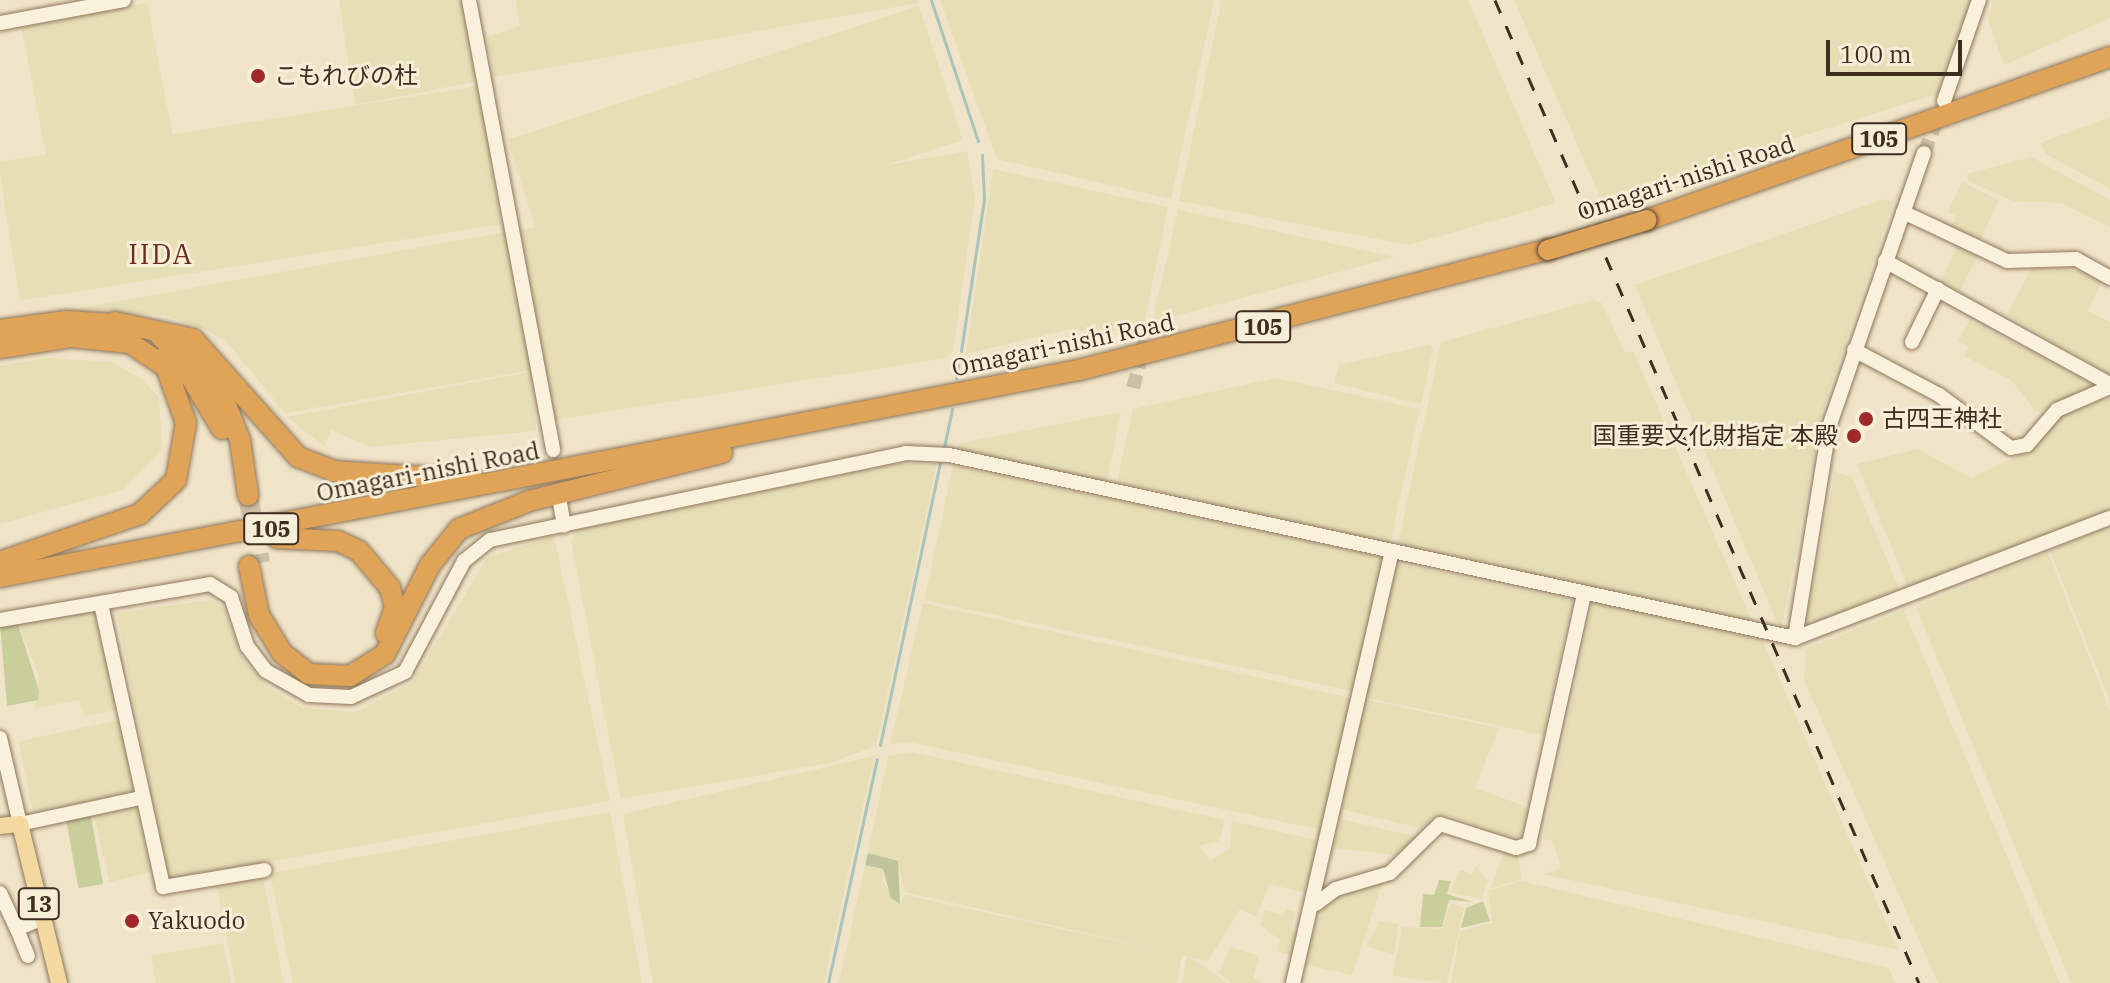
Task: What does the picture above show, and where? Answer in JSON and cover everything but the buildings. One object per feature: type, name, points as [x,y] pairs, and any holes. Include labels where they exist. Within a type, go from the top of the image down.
[{"type":"highway","name":"Omagari-nishi Road","points":[[0,577],[541,477],[974,390],[1324,313],[1647,220],[2110,57]]},
{"type":"highway","points":[[0,330],[115,322],[193,339],[215,356],[278,440],[334,471],[436,481],[541,477]]},
{"type":"highway","points":[[0,348],[72,337],[147,350],[190,376],[217,413],[242,497],[231,412],[208,373],[158,335],[115,322]]},
{"type":"highway","points":[[0,562],[118,525],[176,480],[184,405],[173,377],[147,350]]},
{"type":"highway","points":[[0,577],[258,540],[338,541],[370,560],[390,588],[389,628],[363,659],[345,666],[300,655],[270,610],[254,564],[259,615],[282,653],[309,674],[350,676],[385,654],[441,548],[490,514],[974,390]]},
{"type":"main road","points":[[0,826],[20,824]]},
{"type":"main road","name":"13","points":[[20,824],[59,983]]},
{"type":"street","points":[[0,23],[124,0]]},
{"type":"street","points":[[469,0],[553,450]]},
{"type":"street","points":[[1944,101],[1979,0]]},
{"type":"street","points":[[1795,638],[1823,455],[1854,350],[1924,153]]},
{"type":"street","points":[[1903,212],[2007,261],[2076,259],[2110,278]]},
{"type":"street","points":[[1885,261],[2110,386]]},
{"type":"street","points":[[1912,342],[1938,289]]},
{"type":"street","points":[[1854,350],[1939,395],[2011,448],[2027,445],[2057,410],[2110,386]]},
{"type":"street","points":[[0,620],[101,604],[190,583],[223,589],[266,671],[309,695],[351,697],[405,672],[473,550],[506,535],[564,526],[759,478],[906,453],[949,455],[1795,638],[2110,518]]},
{"type":"street","points":[[560,503],[564,526]]},
{"type":"street","points":[[1293,983],[1316,904],[1392,551]]},
{"type":"street","points":[[1316,904],[1336,889],[1390,873],[1440,824],[1516,848],[1529,844],[1584,593]]},
{"type":"street","points":[[101,604],[140,798],[163,887],[265,870]]},
{"type":"street","points":[[0,738],[20,824],[140,798]]},
{"type":"street","points":[[0,893],[28,956]]},
{"type":"street","points":[[17,929],[43,918]]},
{"type":"shaded area","points":[[339,0],[465,0],[478,81],[355,105]]},
{"type":"shaded area","points":[[516,0],[917,0],[918,3],[494,77],[487,37],[520,26]]},
{"type":"shaded area","points":[[940,0],[1214,0],[1171,199],[997,159]]},
{"type":"shaded area","points":[[1222,0],[1468,0],[1556,203],[1409,245],[1179,201]]},
{"type":"shaded area","points":[[1514,0],[1976,0],[1940,93],[1601,199]]},
{"type":"shaded area","points":[[1993,0],[2110,0],[2110,18],[2004,65],[1988,19]]},
{"type":"shaded area","points":[[147,3],[173,135],[47,159],[21,27]]},
{"type":"shaded area","points":[[919,6],[963,140],[551,274],[507,140]]},
{"type":"shaded area","points":[[479,86],[501,224],[20,300],[0,162]]},
{"type":"shaded area","points":[[2110,117],[2110,189],[2046,154],[2040,143]]},
{"type":"shaded area","points":[[967,151],[975,198],[953,351],[946,358],[554,420],[519,230]]},
{"type":"shaded area","points":[[2031,157],[2110,200],[2110,227],[2061,203],[2013,201],[1969,181],[1967,174]]},
{"type":"shaded area","points":[[993,169],[1168,207],[1144,323],[1098,335],[1071,329],[966,354]]},
{"type":"shaded area","points":[[1962,182],[1999,200],[1979,242],[1950,228],[1956,216],[1948,212]]},
{"type":"shaded area","points":[[1885,199],[1893,203],[1822,412],[1781,632],[1635,285]]},
{"type":"shaded area","points":[[1178,210],[1395,257],[1152,322]]},
{"type":"shaded area","points":[[505,232],[531,370],[285,413],[226,341],[204,329],[164,315],[64,311]]},
{"type":"shaded area","points":[[1959,244],[1979,254],[1960,291],[1940,281]]},
{"type":"shaded area","points":[[2070,267],[2102,281],[2088,311],[2110,322],[2110,375],[2007,315],[2031,269]]},
{"type":"shaded area","points":[[1594,300],[1602,303],[1625,353],[1633,351],[1752,621],[1398,544],[1441,342]]},
{"type":"shaded area","points":[[1970,320],[2092,384],[2094,391],[2036,412],[2011,380],[1964,356],[1969,347],[1958,341]]},
{"type":"shaded area","points":[[1428,345],[1433,348],[1421,404],[1334,383],[1339,365]]},
{"type":"shaded area","points":[[48,358],[112,362],[143,380],[159,397],[162,450],[122,490],[0,524],[0,366]]},
{"type":"shaded area","points":[[531,372],[536,431],[370,447],[331,430],[325,447],[287,417]]},
{"type":"shaded area","points":[[1276,378],[1420,409],[1390,543],[1117,482],[1133,409]]},
{"type":"shaded area","points":[[2110,397],[2110,511],[1910,592],[1857,464],[1918,449],[1971,478],[2028,451],[2055,417]]},
{"type":"shaded area","points":[[1121,412],[1107,482],[956,449],[961,443]]},
{"type":"shaded area","points":[[896,464],[937,464],[876,746],[829,763],[621,799],[571,541],[579,529]]},
{"type":"shaded area","points":[[953,466],[1384,558],[1356,692],[925,600]]},
{"type":"shaded area","points":[[1835,472],[1852,477],[1901,593],[1813,627],[1806,620]]},
{"type":"shaded area","points":[[2110,526],[2110,702],[2050,551]]},
{"type":"shaded area","points":[[554,536],[610,801],[168,880],[117,613],[210,600],[224,609],[242,658],[269,688],[303,708],[356,712],[412,683],[487,558]]},
{"type":"shaded area","points":[[2048,552],[2110,711],[2110,983],[2071,983],[1916,607]]},
{"type":"shaded area","points":[[1392,562],[1572,600],[1543,735],[1363,697]]},
{"type":"shaded area","points":[[1593,601],[1761,637],[1898,950],[1542,874],[1561,868],[1553,841],[1543,839]]},
{"type":"shaded area","points":[[923,603],[1355,699],[1326,831],[909,742],[890,745]]},
{"type":"shaded area","points":[[1904,610],[2060,983],[1938,983],[1804,680],[1806,649]]},
{"type":"shaded area","points":[[94,611],[117,710],[84,716],[80,700],[35,708],[39,676],[17,621]]},
{"type":"shaded area","points":[[1364,699],[1499,728],[1475,788],[1533,809],[1527,835],[1511,837],[1446,815],[1420,828],[1341,809]]},
{"type":"shaded area","points":[[119,720],[134,791],[33,813],[18,741]]},
{"type":"shaded area","points":[[912,752],[1225,820],[1219,841],[1199,846],[1210,861],[1230,848],[1232,821],[1326,842],[1313,895],[1269,884],[1257,917],[1240,909],[1208,961],[905,892],[898,861],[868,853],[888,756]]},
{"type":"shaded area","points":[[874,756],[824,983],[653,983],[623,814]]},
{"type":"shaded area","points":[[136,806],[151,872],[109,882],[94,816]]},
{"type":"shaded area","points":[[610,812],[642,983],[293,983],[270,873]]},
{"type":"shaded area","points":[[1341,819],[1417,837],[1396,855],[1333,848]]},
{"type":"shaded area","points":[[1504,851],[1518,856],[1522,879],[1491,888]]},
{"type":"shaded area","points":[[865,865],[883,869],[883,882],[900,904],[904,895],[1182,955],[1177,983],[839,983]]},
{"type":"shaded area","points":[[1476,866],[1487,881],[1482,899],[1450,892],[1460,870],[1472,874]]},
{"type":"shaded area","points":[[263,877],[284,983],[236,983],[217,886]]},
{"type":"shaded area","points":[[1383,881],[1352,975],[1302,964],[1327,899]]},
{"type":"shaded area","points":[[1521,881],[1889,968],[1895,983],[1451,983],[1460,931],[1492,923],[1488,891]]},
{"type":"shaded area","points":[[1451,903],[1464,908],[1447,983],[1393,976],[1402,927],[1442,929]]},
{"type":"shaded area","points":[[1286,909],[1295,911],[1291,930],[1301,934],[1295,957],[1277,951],[1280,940],[1260,925],[1265,910],[1283,916]]},
{"type":"shaded area","points":[[1380,921],[1399,924],[1394,954],[1366,947]]},
{"type":"shaded area","points":[[223,943],[231,983],[156,983],[151,956]]},
{"type":"shaded area","points":[[1230,947],[1259,956],[1253,978],[1264,983],[1232,983],[1219,973]]},
{"type":"shaded area","points":[[1187,956],[1208,969],[1227,983],[1182,983]]},
{"type":"green space","points":[[17,621],[39,691],[38,700],[7,706],[0,624]]},
{"type":"green space","points":[[91,816],[103,884],[78,888],[66,820]]},
{"type":"green space","points":[[868,853],[898,861],[900,904],[891,898],[883,869],[865,865]]},
{"type":"green space","points":[[1439,880],[1451,881],[1447,894],[1473,902],[1449,900],[1442,927],[1420,927],[1423,894],[1434,895]]},
{"type":"green space","points":[[1483,901],[1490,921],[1461,928],[1466,908]]},
{"type":"waterway","points":[[931,0],[978,141]]},
{"type":"waterway","points":[[961,351],[984,199],[982,155]]},
{"type":"waterway","points":[[956,378],[958,365]]},
{"type":"waterway","points":[[944,447],[952,409]]},
{"type":"waterway","points":[[880,745],[940,463]]},
{"type":"waterway","points":[[828,983],[877,759]]},
{"type":"tunnel","points":[[1924,153],[1940,113]]},
{"type":"tunnel","points":[[1133,388],[1145,341]]},
{"type":"tunnel","points":[[248,495],[260,563]]},
{"type":"railway","points":[[1495,0],[1919,983]]},
{"type":"place","name":"こもれびの杜","points":[[258,76]]},
{"type":"place","name":"古四王神社","points":[[1866,419]]},
{"type":"place","name":"国重要文化財指定 本殿","points":[[1854,436]]},
{"type":"place","name":"Yakuodo","points":[[132,921]]},
{"type":"district","name":"IIDA","points":[[161,254]]}]
